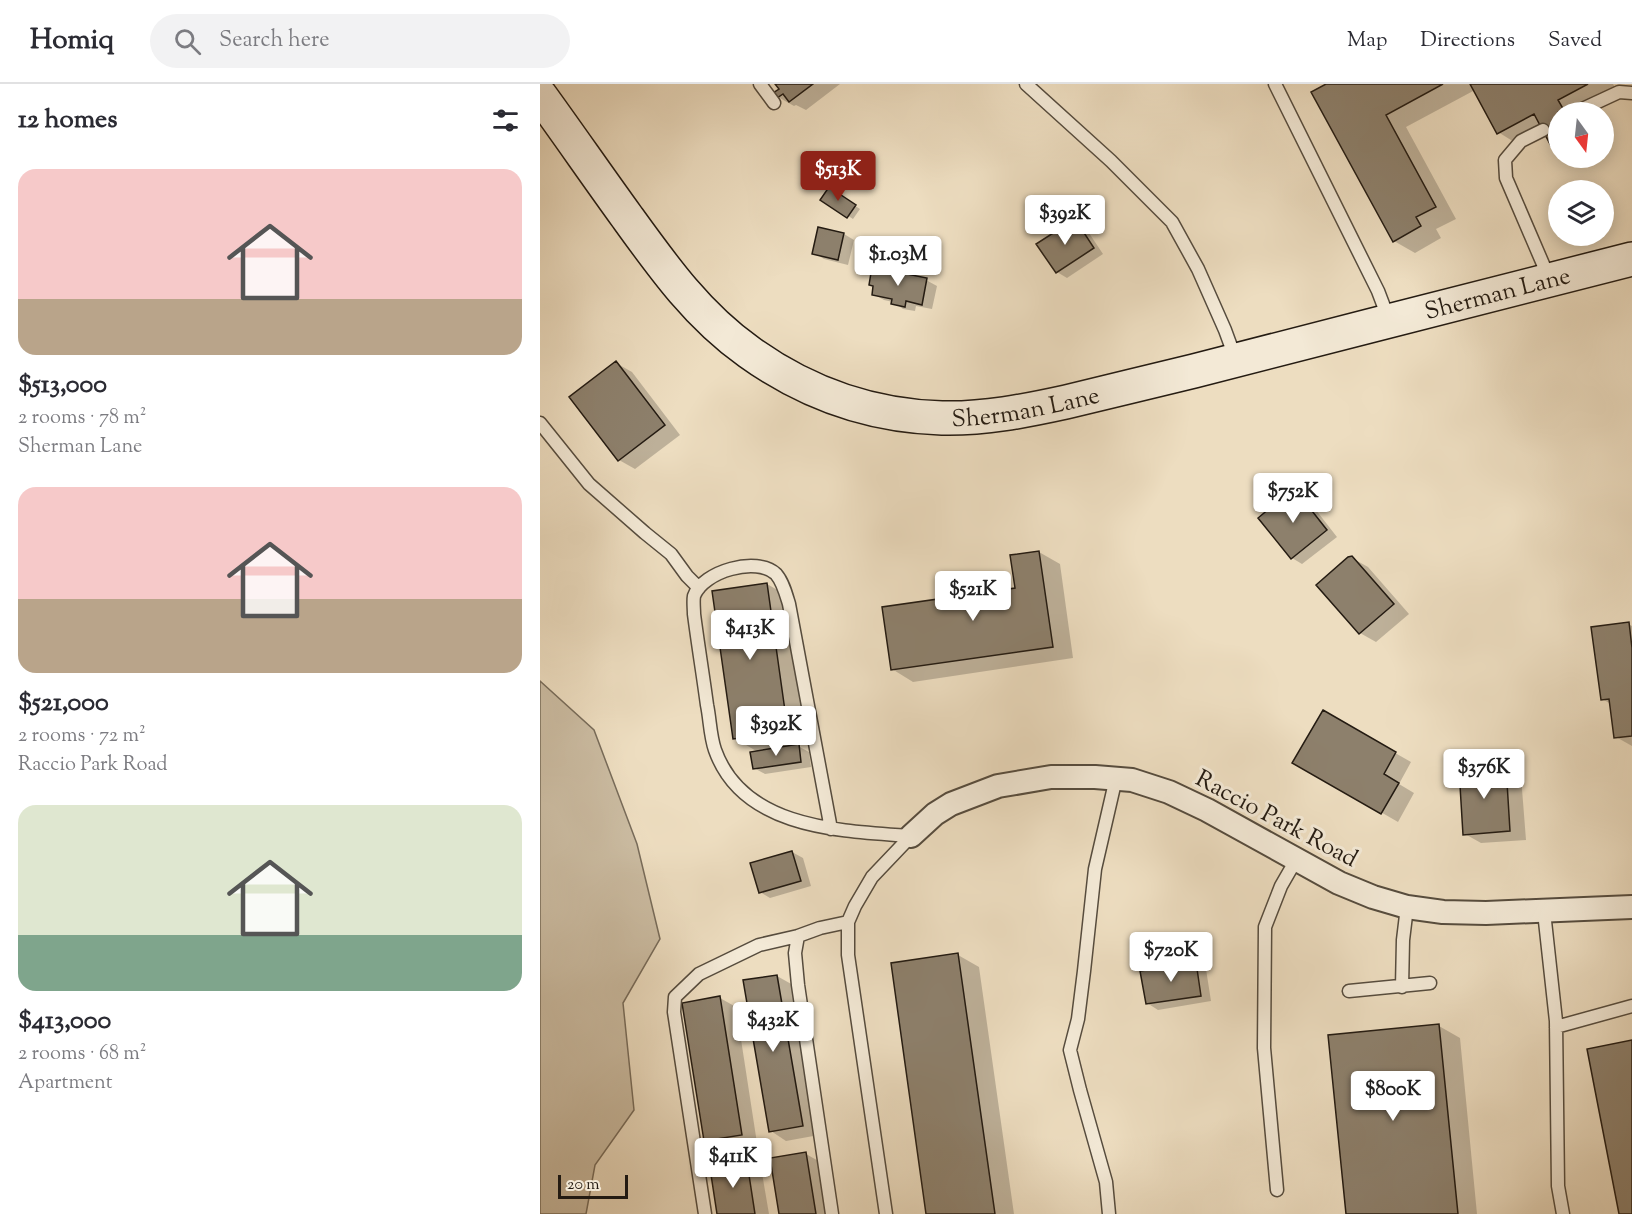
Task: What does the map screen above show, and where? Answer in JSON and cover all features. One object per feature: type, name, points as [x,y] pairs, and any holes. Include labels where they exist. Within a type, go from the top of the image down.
[{"type":"street","name":"Sherman Lane","points":[[540,95],[653,254],[708,319],[747,351],[783,374],[848,403],[895,414],[943,418],[982,417],[1032,409],[1237,360],[1632,259]]},
{"type":"street","name":"Raccio Park Road","points":[[911,836],[934,814],[951,804],[998,786],[1051,777],[1116,778],[1132,780],[1178,796],[1347,887],[1407,907],[1443,912],[1544,912],[1632,907]]},
{"type":"lane","points":[[760,84],[774,103]]},
{"type":"lane","points":[[1026,84],[1111,161],[1172,222],[1198,269],[1237,360]]},
{"type":"lane","points":[[1275,84],[1378,291],[1389,321]]},
{"type":"lane","points":[[1597,102],[1618,92],[1632,93]]},
{"type":"lane","points":[[1543,130],[1521,141],[1505,160],[1506,178],[1550,279]]},
{"type":"lane","points":[[540,423],[589,484],[671,554],[699,588]]},
{"type":"lane","points":[[831,829],[789,604],[778,577],[769,569],[751,566],[728,570],[709,579],[699,588],[694,597],[694,614],[714,748],[725,773],[742,793],[774,814],[831,829],[911,836]]},
{"type":"lane","points":[[1109,1214],[1106,1182],[1070,1050],[1078,1018],[1095,869],[1116,778]]},
{"type":"lane","points":[[886,1214],[848,955],[848,922],[872,877],[911,836]]},
{"type":"lane","points":[[1277,1190],[1264,1048],[1265,927],[1281,886],[1296,860]]},
{"type":"lane","points":[[1402,987],[1403,940],[1407,907]]},
{"type":"lane","points":[[1544,912],[1556,1027],[1558,1186],[1563,1214]]},
{"type":"lane","points":[[705,1214],[674,1012],[675,998],[699,974],[759,945],[848,922]]},
{"type":"lane","points":[[798,936],[795,953],[798,985],[832,1214]]},
{"type":"lane","points":[[1348,991],[1430,983]]},
{"type":"lane","points":[[1556,1027],[1632,1006]]},
{"type":"shaded area","points":[[540,681],[594,730],[637,844],[660,939],[623,1003],[634,1110],[595,1165],[586,1214],[540,1214]]},
{"type":"building","points":[[775,84],[813,84],[789,102],[783,94],[777,98],[773,93],[779,89]]},
{"type":"building","points":[[1326,84],[1443,84],[1386,115],[1436,207],[1416,217],[1421,226],[1393,242],[1311,92]]},
{"type":"building","points":[[1470,84],[1588,84],[1558,100],[1559,102],[1548,102],[1548,140],[1534,114],[1497,134]]},
{"type":"building","points":[[829,187],[856,205],[847,218],[820,200]]},
{"type":"building","points":[[1075,219],[1094,248],[1056,273],[1036,244]]},
{"type":"building","points":[[818,227],[844,233],[838,260],[812,254]]},
{"type":"building","points":[[872,267],[927,278],[922,305],[906,301],[905,307],[891,304],[892,299],[872,295],[873,286],[869,285]]},
{"type":"building","points":[[616,361],[665,425],[618,461],[569,397]]},
{"type":"building","points":[[1294,488],[1327,530],[1291,559],[1258,518]]},
{"type":"building","points":[[1039,551],[1053,647],[891,670],[882,607],[1015,588],[1010,555]]},
{"type":"building","points":[[1352,556],[1394,604],[1359,634],[1316,585]]},
{"type":"building","points":[[767,583],[788,732],[733,739],[712,591]]},
{"type":"building","points":[[1629,622],[1632,648],[1632,736],[1614,738],[1609,699],[1601,700],[1591,627]]},
{"type":"building","points":[[1323,710],[1396,752],[1384,774],[1399,783],[1381,814],[1292,763]]},
{"type":"building","points":[[799,744],[801,762],[753,769],[750,752]]},
{"type":"building","points":[[1506,766],[1510,831],[1463,835],[1459,769]]},
{"type":"building","points":[[792,851],[801,881],[759,893],[750,863]]},
{"type":"building","points":[[958,953],[995,1214],[926,1214],[891,963]]},
{"type":"building","points":[[1196,962],[1201,996],[1146,1004],[1140,971]]},
{"type":"building","points":[[777,975],[803,1126],[769,1132],[743,980]]},
{"type":"building","points":[[720,996],[742,1135],[704,1141],[682,1003]]},
{"type":"building","points":[[1439,1024],[1458,1214],[1346,1214],[1328,1035]]},
{"type":"building","points":[[1632,1040],[1632,1214],[1619,1214],[1587,1049]]},
{"type":"building","points":[[806,1152],[816,1214],[779,1214],[770,1158]]},
{"type":"building","points":[[747,1162],[755,1214],[717,1214],[710,1168]]}]
